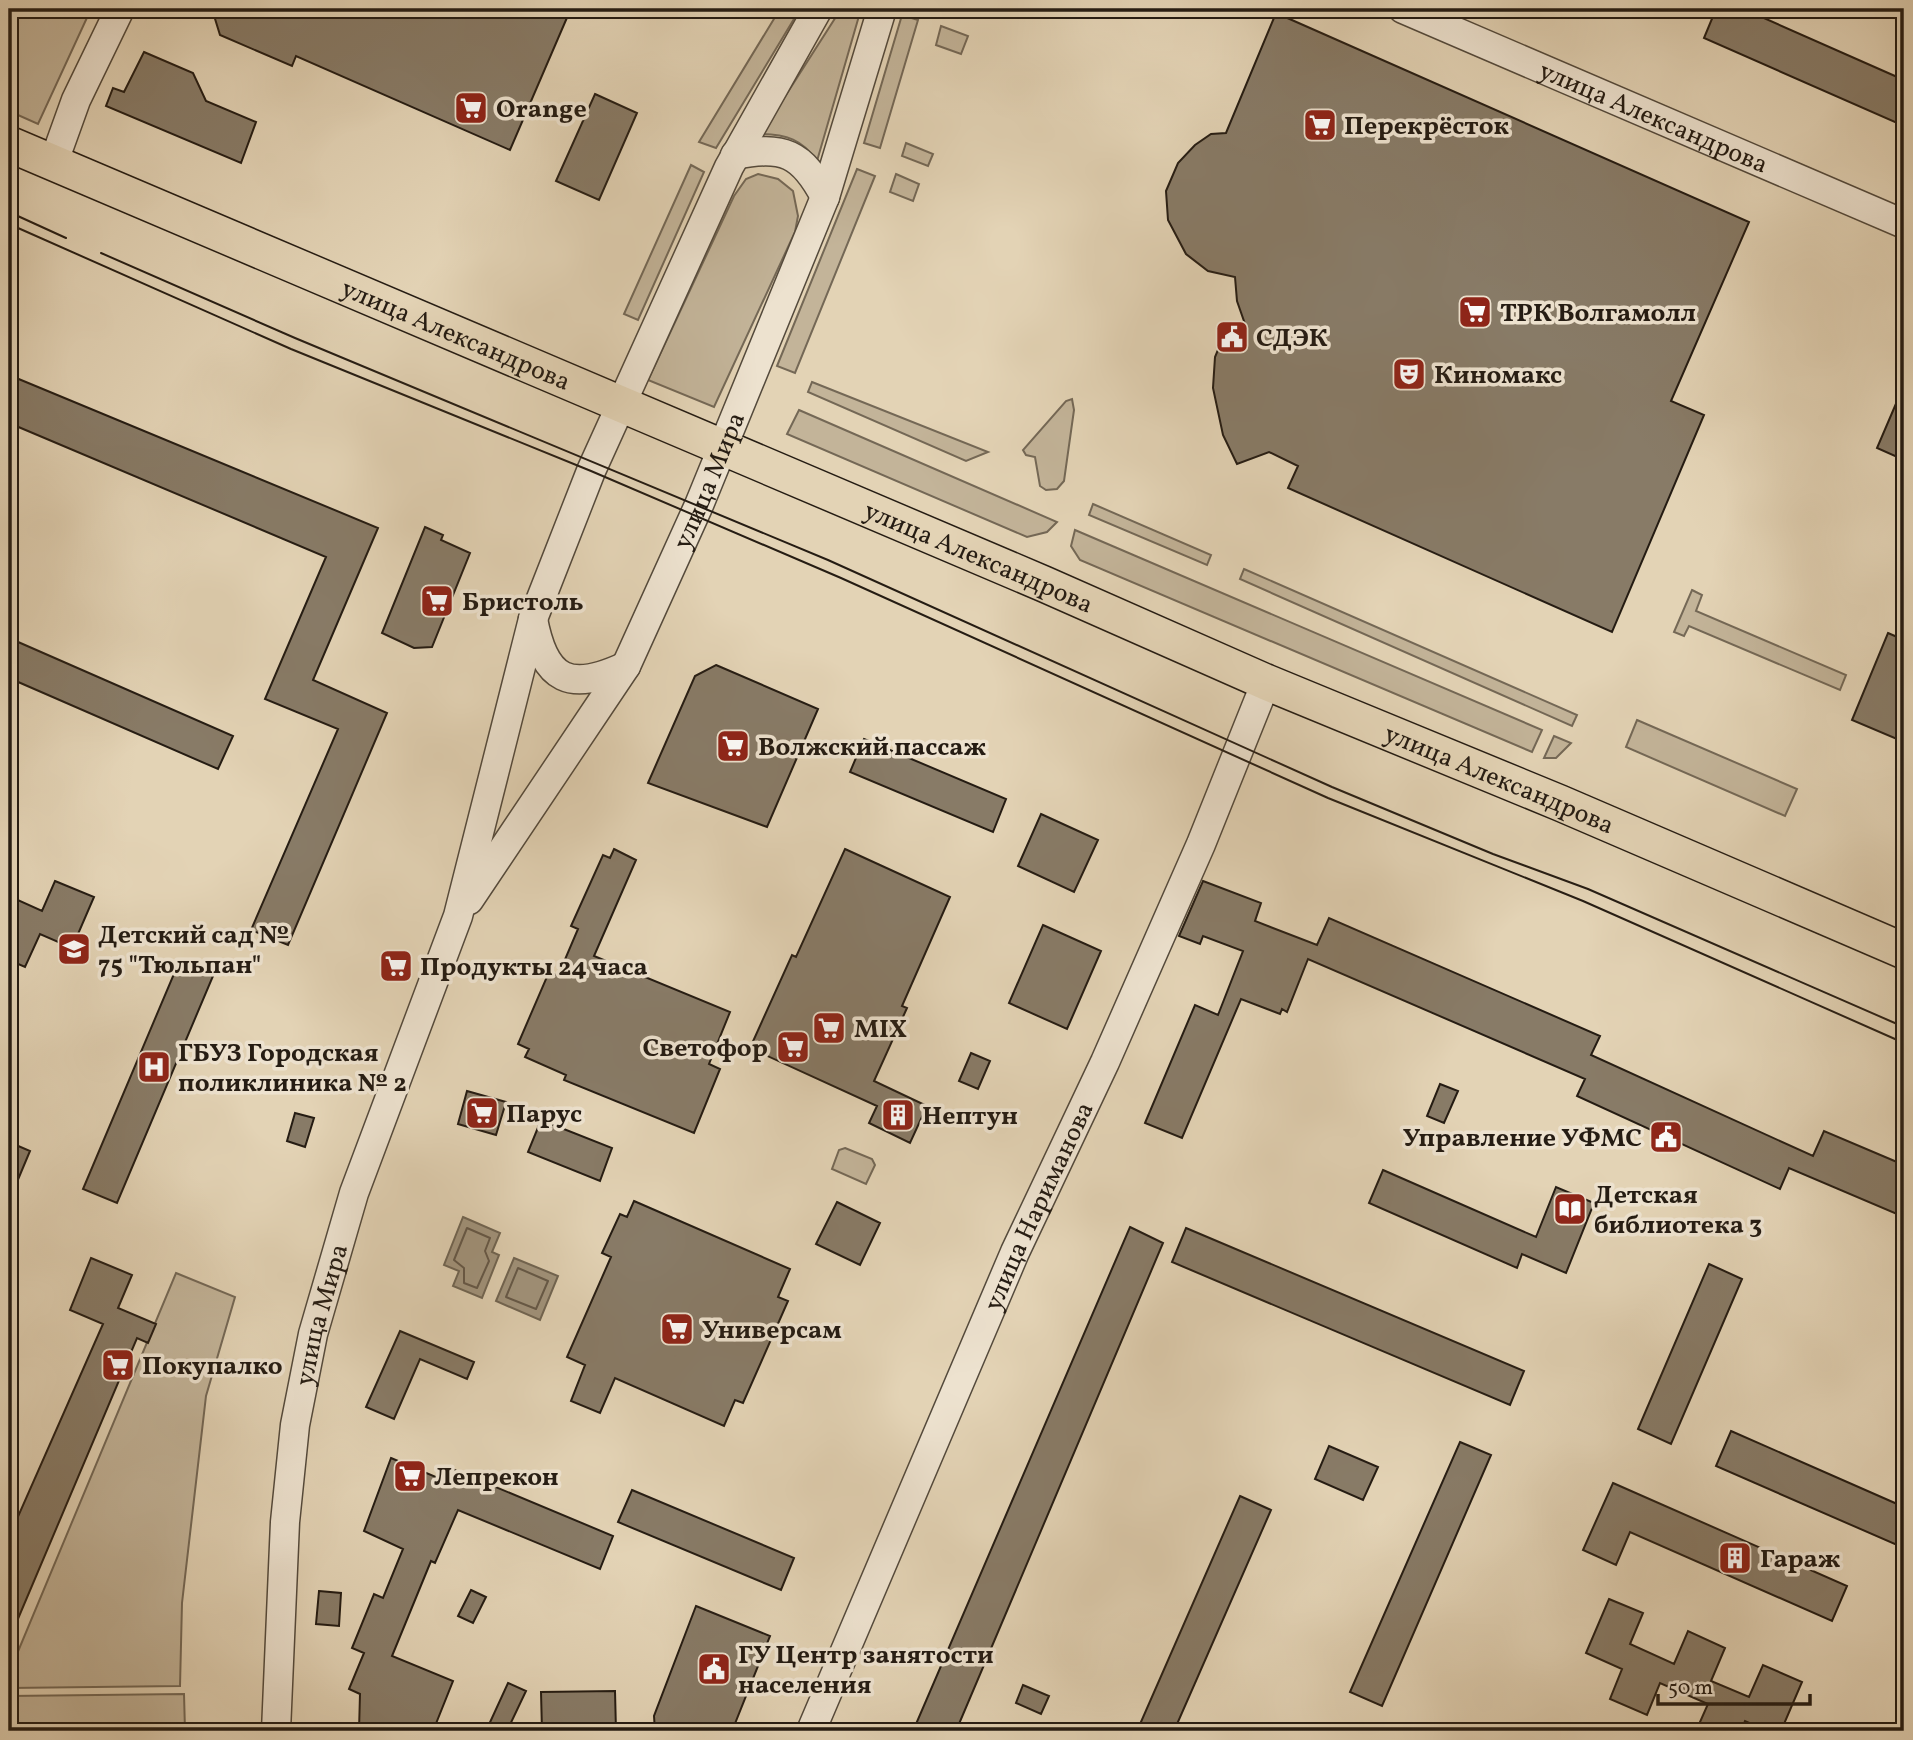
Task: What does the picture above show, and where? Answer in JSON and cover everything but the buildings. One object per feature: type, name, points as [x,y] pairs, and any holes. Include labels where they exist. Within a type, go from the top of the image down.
[{"type":"main road","name":"улица Александрова","points":[[9,144],[1044,584],[1266,682],[1560,803],[1904,951]]},
{"type":"street","points":[[53,164],[76,100],[120,9]]},
{"type":"street","name":"улица Мира","points":[[276,1731],[285,1522],[295,1425],[313,1334],[354,1192],[458,916],[533,619],[621,406],[735,155],[818,9]]},
{"type":"street","name":"улица Мира","points":[[458,916],[626,666],[721,448],[825,197],[882,9]]},
{"type":"street","name":"улица Александрова","points":[[1404,9],[1904,224]]},
{"type":"street","points":[[735,155],[764,149],[788,153],[812,173],[825,197]]},
{"type":"street","points":[[533,619],[537,641],[547,663],[568,679],[584,682],[626,666]]},
{"type":"street","name":"улица Нариманова","points":[[811,1731],[1014,1252],[1105,1062],[1201,844],[1266,682]]},
{"type":"shaded area","points":[[9,9],[91,9],[38,124],[9,111]]},
{"type":"shaded area","points":[[780,9],[800,9],[716,148],[699,142]]},
{"type":"shaded area","points":[[841,9],[861,9],[817,161],[800,143],[778,135],[761,134]]},
{"type":"shaded area","points":[[902,15],[918,20],[880,148],[864,143]]},
{"type":"shaded area","points":[[941,26],[968,36],[961,54],[936,45]]},
{"type":"shaded area","points":[[906,143],[933,154],[928,166],[902,156]]},
{"type":"shaded area","points":[[691,165],[704,172],[638,320],[624,314]]},
{"type":"shaded area","points":[[857,169],[875,176],[795,373],[777,366]]},
{"type":"shaded area","points":[[758,174],[778,179],[793,191],[798,216],[795,232],[714,407],[648,380],[734,196],[746,179]]},
{"type":"shaded area","points":[[896,174],[919,184],[913,201],[890,192]]},
{"type":"shaded area","points":[[812,382],[988,452],[966,461],[808,392]]},
{"type":"shaded area","points":[[1072,399],[1074,410],[1064,481],[1057,489],[1046,490],[1040,486],[1035,457],[1026,455],[1023,450],[1066,401]]},
{"type":"shaded area","points":[[799,410],[1057,522],[1047,532],[1027,537],[787,434]]},
{"type":"shaded area","points":[[1093,504],[1211,555],[1207,565],[1089,515]]},
{"type":"shaded area","points":[[1075,530],[1542,730],[1532,752],[1080,560],[1071,546]]},
{"type":"shaded area","points":[[1244,569],[1577,715],[1572,726],[1240,579]]},
{"type":"shaded area","points":[[1692,590],[1702,595],[1696,611],[1846,675],[1840,690],[1689,626],[1684,636],[1674,632]]},
{"type":"shaded area","points":[[1637,720],[1797,789],[1785,816],[1626,747]]},
{"type":"shaded area","points":[[1554,736],[1571,743],[1556,758],[1544,758]]},
{"type":"shaded area","points":[[845,1148],[872,1159],[875,1165],[866,1184],[832,1169],[839,1150]]},
{"type":"shaded area","points":[[176,1273],[235,1297],[206,1396],[182,1603],[180,1686],[9,1688],[9,1673]]},
{"type":"shaded area","points":[[184,1694],[185,1731],[9,1731],[9,1696]]},
{"type":"water","points":[[463,1217],[500,1233],[492,1252],[499,1255],[482,1298],[453,1286],[459,1271],[444,1265]]},
{"type":"water","points":[[514,1258],[558,1276],[540,1320],[496,1301]]},
{"type":"tram line","points":[[9,212],[66,238]]},
{"type":"tram line","points":[[9,224],[291,349],[591,471],[841,578],[1328,798],[1583,901],[1904,1043]]},
{"type":"tram line","points":[[101,253],[295,338],[828,560],[1332,787],[1493,854],[1588,889],[1904,1027]]},
{"type":"place","name":"Orange","points":[[471,108]]},
{"type":"place","name":"Перекрёсток","points":[[1320,125]]},
{"type":"place","name":"ТРК Волгамолл","points":[[1475,312]]},
{"type":"place","name":"СДЭК","points":[[1232,337]]},
{"type":"place","name":"Киномакс","points":[[1409,374]]},
{"type":"place","name":"Бристоль","points":[[437,601]]},
{"type":"place","name":"Волжский пассаж","points":[[733,746]]},
{"type":"place","name":"Детский сад № 75 \"Тюльпан\"","points":[[74,949]]},
{"type":"place","name":"Продукты 24 часа","points":[[396,966]]},
{"type":"place","name":"MIX","points":[[829,1028]]},
{"type":"place","name":"Светофор","points":[[793,1047]]},
{"type":"place","name":"ГБУЗ Городская поликлиника № 2","points":[[154,1067]]},
{"type":"place","name":"Парус","points":[[482,1113]]},
{"type":"place","name":"Нептун","points":[[898,1115]]},
{"type":"place","name":"Управление УФМС","points":[[1666,1137]]},
{"type":"place","name":"Детская библиотека 3","points":[[1570,1209]]},
{"type":"place","name":"Универсам","points":[[677,1329]]},
{"type":"place","name":"Покупалко","points":[[118,1365]]},
{"type":"place","name":"Лепрекон","points":[[410,1476]]},
{"type":"place","name":"Гараж","points":[[1735,1558]]},
{"type":"place","name":"ГУ Центр занятости населения","points":[[714,1669]]}]
